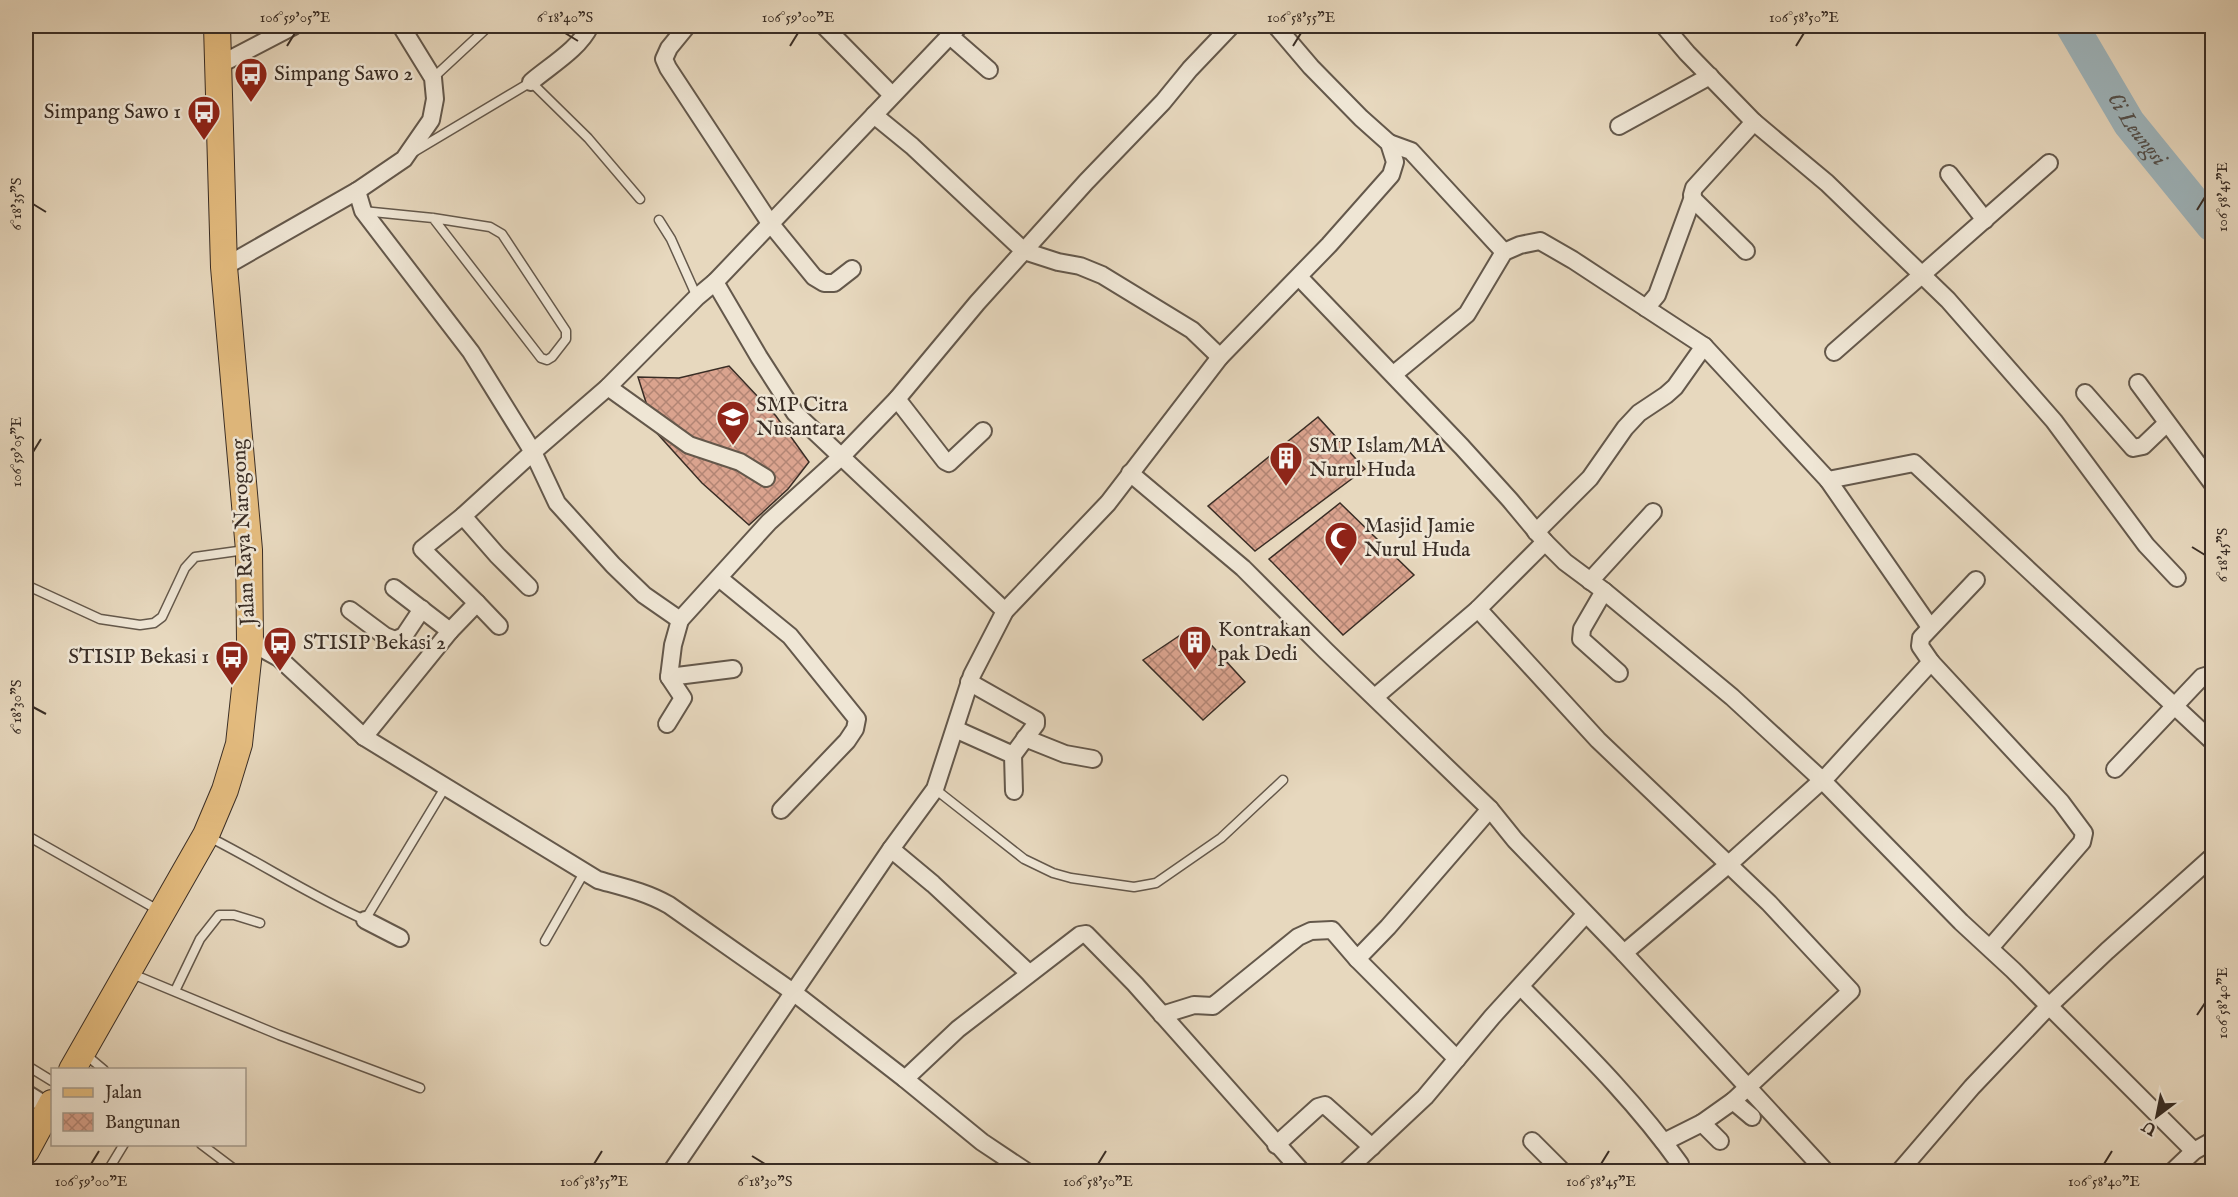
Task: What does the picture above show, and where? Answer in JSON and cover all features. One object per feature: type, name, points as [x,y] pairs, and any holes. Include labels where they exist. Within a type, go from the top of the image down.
[{"type":"main road","name":"Jalan Raya Narogong","points":[[77,1060],[206,835],[225,790],[239,744],[250,642],[249,550],[224,267],[217,26]]},
{"type":"main road","points":[[26,1151],[51,1106]]},
{"type":"street","points":[[219,65],[294,26]]},
{"type":"street","points":[[224,267],[357,191],[404,159],[431,120],[435,99],[433,78],[401,26]]},
{"type":"street","points":[[531,82],[577,44],[590,26]]},
{"type":"street","points":[[687,26],[669,48],[664,59],[770,223],[814,277],[824,283],[834,283],[852,269]]},
{"type":"street","points":[[824,26],[892,95]]},
{"type":"street","points":[[667,724],[683,698],[669,677],[673,645],[680,620],[769,522],[842,456],[897,399],[977,303],[1231,26]]},
{"type":"street","points":[[1276,26],[1311,67],[1361,118],[1389,143],[1411,151],[1504,252]]},
{"type":"street","points":[[1664,26],[1754,122],[1827,183],[1962,315],[2054,421],[2146,545],[2177,578]]},
{"type":"street","points":[[499,626],[422,549],[463,516],[608,387],[697,297],[715,282],[954,31],[989,70]]},
{"type":"street","points":[[1619,126],[1710,76]]},
{"type":"street","points":[[874,115],[912,146],[1024,251],[1058,262],[1080,266],[1102,275],[1192,330],[1220,357]]},
{"type":"street","points":[[1646,308],[1657,295],[1693,197],[1694,188],[1754,122]]},
{"type":"street","points":[[671,1172],[891,849],[935,789],[969,682],[1005,611],[1088,526],[1220,357],[1299,277],[1391,175],[1395,162],[1389,143]]},
{"type":"street","points":[[1834,352],[2049,163]]},
{"type":"street","points":[[1949,174],[1985,220]]},
{"type":"street","points":[[357,191],[363,211],[471,352],[533,452],[557,503],[613,565],[644,595],[680,620]]},
{"type":"street","points":[[1693,197],[1746,251]]},
{"type":"street","points":[[1394,374],[1467,314],[1504,252],[1520,244],[1540,241],[1704,346],[1828,480],[1930,627]]},
{"type":"street","points":[[1299,277],[1394,374],[1565,562],[1604,591],[1732,698],[1822,780],[1961,922],[2194,1151]]},
{"type":"street","points":[[715,282],[795,413],[1005,611]]},
{"type":"street","points":[[1375,697],[1478,609],[1590,478],[1625,428],[1639,413],[1675,387],[1704,346]]},
{"type":"street","points":[[2138,383],[2212,483]]},
{"type":"street","points":[[608,387],[689,445],[740,462],[766,478]]},
{"type":"street","points":[[2085,393],[2133,448],[2144,446],[2167,423]]},
{"type":"street","points":[[897,399],[945,461],[949,463],[983,431]]},
{"type":"street","points":[[1828,480],[1914,463],[2212,741]]},
{"type":"street","points":[[1130,473],[1243,568],[1490,809],[1515,840],[1624,953],[1826,1172]]},
{"type":"street","points":[[1590,581],[1653,512]]},
{"type":"street","points":[[463,516],[497,555],[529,586]]},
{"type":"street","points":[[719,578],[790,636],[856,719],[855,729],[847,741],[781,810]]},
{"type":"street","points":[[1976,580],[1930,627],[1921,638],[1920,646],[1931,662],[2061,802],[2084,833],[2082,842],[1990,948]]},
{"type":"street","points":[[394,588],[450,631]]},
{"type":"street","points":[[1604,591],[1582,629],[1581,639],[1619,673]]},
{"type":"street","points":[[364,737],[450,631],[477,603]]},
{"type":"street","points":[[350,610],[385,636],[395,640],[404,636],[422,609]]},
{"type":"street","points":[[1478,609],[1598,740],[1769,903],[1851,991],[1733,1101],[1702,1123],[1664,1142]]},
{"type":"street","points":[[250,642],[279,658],[364,737],[598,880],[653,895],[793,992],[982,1142],[1027,1172]]},
{"type":"street","points":[[1624,953],[1729,864],[1822,780],[1931,662]]},
{"type":"street","points":[[669,677],[733,669]]},
{"type":"street","points":[[2115,769],[2202,677],[2212,674]]},
{"type":"street","points":[[969,682],[1035,718],[1036,724],[1013,755],[1014,791]]},
{"type":"street","points":[[954,729],[1013,755]]},
{"type":"street","points":[[1024,738],[1065,754],[1093,759]]},
{"type":"street","points":[[1357,959],[1388,927],[1490,809]]},
{"type":"street","points":[[891,849],[933,884],[1029,974]]},
{"type":"street","points":[[1899,1172],[1972,1087],[2049,1006],[2212,857]]},
{"type":"street","points":[[1354,1169],[1372,1147],[1425,1097],[1585,915]]},
{"type":"street","points":[[365,920],[400,938]]},
{"type":"street","points":[[1162,1015],[1194,1005],[1213,1006],[1298,937],[1311,931],[1332,930],[1357,959],[1457,1059]]},
{"type":"street","points":[[905,1079],[958,1029],[1080,935],[1086,934],[1135,984],[1302,1172]]},
{"type":"street","points":[[1521,987],[1581,1048],[1664,1142],[1680,1164]]},
{"type":"street","points":[[26,1093],[51,1106]]},
{"type":"street","points":[[1733,1101],[1752,1118]]},
{"type":"street","points":[[1276,1145],[1318,1107],[1325,1105],[1372,1147]]},
{"type":"street","points":[[1702,1123],[1720,1141]]},
{"type":"street","points":[[1532,1141],[1563,1172]]},
{"type":"street","points":[[2172,1172],[2194,1151],[2212,1141]]},
{"type":"lane","points":[[433,78],[489,26]]},
{"type":"lane","points":[[404,159],[531,82],[588,138],[640,199]]},
{"type":"lane","points":[[363,211],[433,218],[490,226],[501,234],[566,331],[566,339],[549,360],[541,358],[433,218]]},
{"type":"lane","points":[[659,220],[697,297]]},
{"type":"lane","points":[[26,585],[100,619],[140,625],[154,623],[162,617],[185,568],[195,557],[249,550]]},
{"type":"lane","points":[[935,789],[1024,859],[1039,867],[1071,878],[1134,887],[1156,883],[1221,838],[1283,780]]},
{"type":"lane","points":[[206,835],[246,855],[328,903],[365,920],[446,786]]},
{"type":"lane","points":[[26,835],[163,913]]},
{"type":"lane","points":[[545,941],[585,871]]},
{"type":"lane","points":[[175,991],[200,939],[214,919],[226,914],[260,923]]},
{"type":"lane","points":[[128,972],[279,1035],[420,1088]]},
{"type":"lane","points":[[77,1060],[99,1068]]},
{"type":"lane","points":[[26,1065],[51,1080]]},
{"type":"lane","points":[[107,1172],[123,1146]]},
{"type":"lane","points":[[204,1146],[238,1172]]},
{"type":"building","name":"SMP Citra Nusantara","points":[[729,366],[776,416],[809,462],[788,489],[749,525],[702,483],[655,431],[638,377],[679,378]]},
{"type":"building","name":"SMP Islam/MA Nurul Huda","points":[[1318,417],[1365,469],[1255,551],[1208,506]]},
{"type":"building","name":"Masjid Jamie Nurul Huda","points":[[1340,503],[1414,575],[1343,635],[1269,559]]},
{"type":"building","name":"Kontrakan pak Dedi","points":[[1194,626],[1245,682],[1203,720],[1143,660]]},
{"type":"waterway","name":"Ci Leungsi","points":[[2072,26],[2129,123],[2212,225]]},
{"type":"place","name":"Simpang Sawo 2","points":[[251,103]]},
{"type":"place","name":"Simpang Sawo 1","points":[[204,141]]},
{"type":"place","name":"SMP Citra Nusantara","points":[[733,446]]},
{"type":"place","name":"SMP Islam/MA Nurul Huda","points":[[1286,487]]},
{"type":"place","name":"Masjid Jamie Nurul Huda","points":[[1341,567]]},
{"type":"place","name":"Kontrakan pak Dedi","points":[[1195,671]]},
{"type":"place","name":"STISIP Bekasi 2","points":[[280,672]]},
{"type":"place","name":"STISIP Bekasi 1","points":[[232,686]]}]
